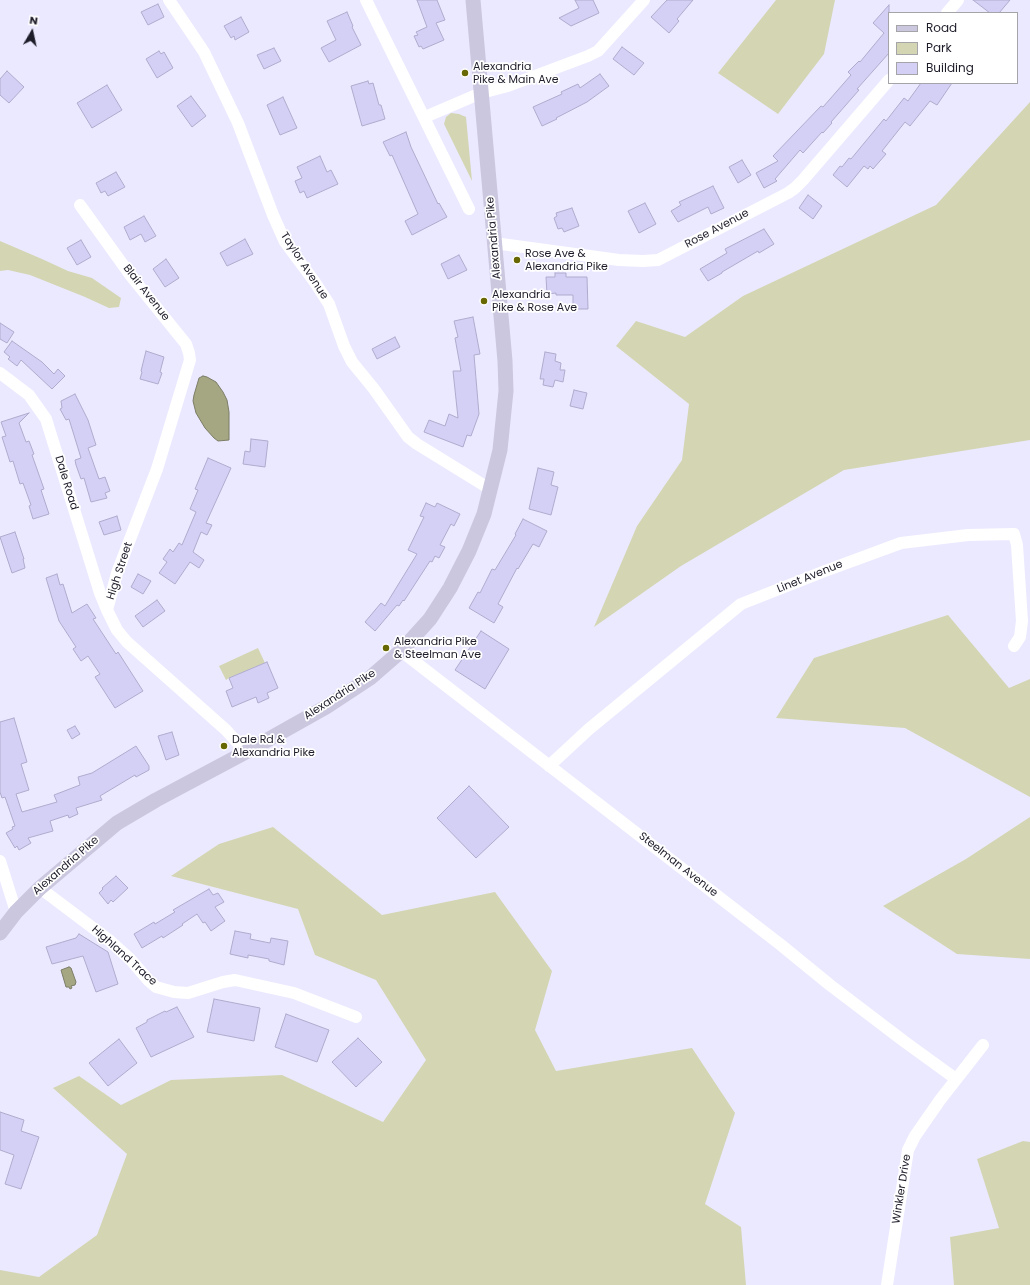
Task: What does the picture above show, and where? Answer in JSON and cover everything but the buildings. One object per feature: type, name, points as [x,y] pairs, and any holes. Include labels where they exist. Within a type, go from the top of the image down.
[{"type":"main road","name":"Alexandria Pike","points":[[0,933],[16,912],[40,888],[117,823],[326,707],[370,678],[401,651],[430,618],[450,588],[469,551],[484,514],[500,450],[506,391],[505,361],[473,0]]},
{"type":"street","name":"Taylor Avenue","points":[[169,0],[204,52],[238,123],[273,215],[285,242],[329,304],[344,346],[352,362],[374,389],[408,436],[417,444],[490,490]]},
{"type":"street","name":"Alexandria Pike","points":[[366,0],[469,209]]},
{"type":"street","points":[[425,118],[481,94],[508,86],[598,51],[644,0]]},
{"type":"street","points":[[948,12],[958,0]]},
{"type":"street","name":"Rose Avenue","points":[[494,243],[618,260],[643,262],[658,260],[795,188],[888,81]]},
{"type":"street","name":"Blair Avenue","points":[[80,205],[131,276],[186,344],[190,360],[181,388]]},
{"type":"street","name":"Dale Road","points":[[0,373],[29,395],[46,419],[100,593],[107,610]]},
{"type":"street","name":"High Street","points":[[181,388],[156,469],[117,573],[107,610],[117,630],[128,642],[226,730],[246,752]]},
{"type":"street","name":"Linet Avenue","points":[[550,766],[595,724],[741,604],[901,543],[968,535],[1014,534],[1017,545],[1022,621],[1020,637],[1014,646]]},
{"type":"street","name":"Steelman Avenue","points":[[401,651],[781,945],[830,985],[956,1079]]},
{"type":"street","points":[[0,861],[16,912]]},
{"type":"street","name":"Highland Trace","points":[[40,888],[109,940],[130,959],[156,987],[174,992],[188,993],[223,982],[235,980],[294,993],[356,1016]]},
{"type":"street","name":"Winkler Drive","points":[[887,1285],[908,1150],[921,1126],[983,1045]]},
{"type":"green space","points":[[776,0],[835,0],[824,54],[778,114],[718,73]]},
{"type":"green space","points":[[1030,102],[1030,440],[844,470],[681,566],[594,627],[637,526],[682,460],[689,404],[616,346],[636,321],[685,337],[743,296],[936,205]]},
{"type":"green space","points":[[451,113],[466,117],[472,181],[444,124],[446,117]]},
{"type":"green space","points":[[0,241],[68,271],[92,278],[121,298],[119,307],[109,308],[30,275],[8,270],[0,271]]},
{"type":"green space","points":[[948,615],[1009,688],[1030,679],[1030,797],[905,728],[776,718],[814,658]]},
{"type":"green space","points":[[258,648],[265,663],[226,680],[219,666]]},
{"type":"green space","points":[[1030,817],[1030,959],[957,954],[883,906],[966,859]]},
{"type":"green space","points":[[273,827],[382,915],[495,892],[552,971],[535,1030],[556,1071],[692,1048],[735,1113],[705,1204],[741,1227],[746,1285],[0,1285],[0,1270],[39,1277],[97,1235],[127,1154],[53,1088],[79,1076],[121,1105],[171,1080],[282,1075],[383,1122],[426,1060],[376,980],[315,955],[298,909],[171,876],[219,844]]},
{"type":"green space","points":[[1023,1141],[1030,1142],[1030,1285],[954,1285],[950,1237],[999,1228],[977,1159]]},
{"type":"shaded area","points":[[203,376],[216,382],[227,400],[229,412],[229,440],[218,441],[214,438],[205,428],[196,413],[193,401],[194,395],[199,378]]},
{"type":"shaded area","points":[[69,967],[71,968],[76,982],[70,989],[69,987],[66,987],[61,970]]},
{"type":"place","name":"Alexandria Pike & Main Ave","points":[[465,73]]},
{"type":"place","name":"Rose Ave & Alexandria Pike","points":[[517,260]]},
{"type":"place","name":"Alexandria Pike & Rose Ave","points":[[484,301]]},
{"type":"place","name":"Alexandria Pike & Steelman Ave","points":[[386,648]]},
{"type":"place","name":"Dale Rd & Alexandria Pike","points":[[224,746]]}]
